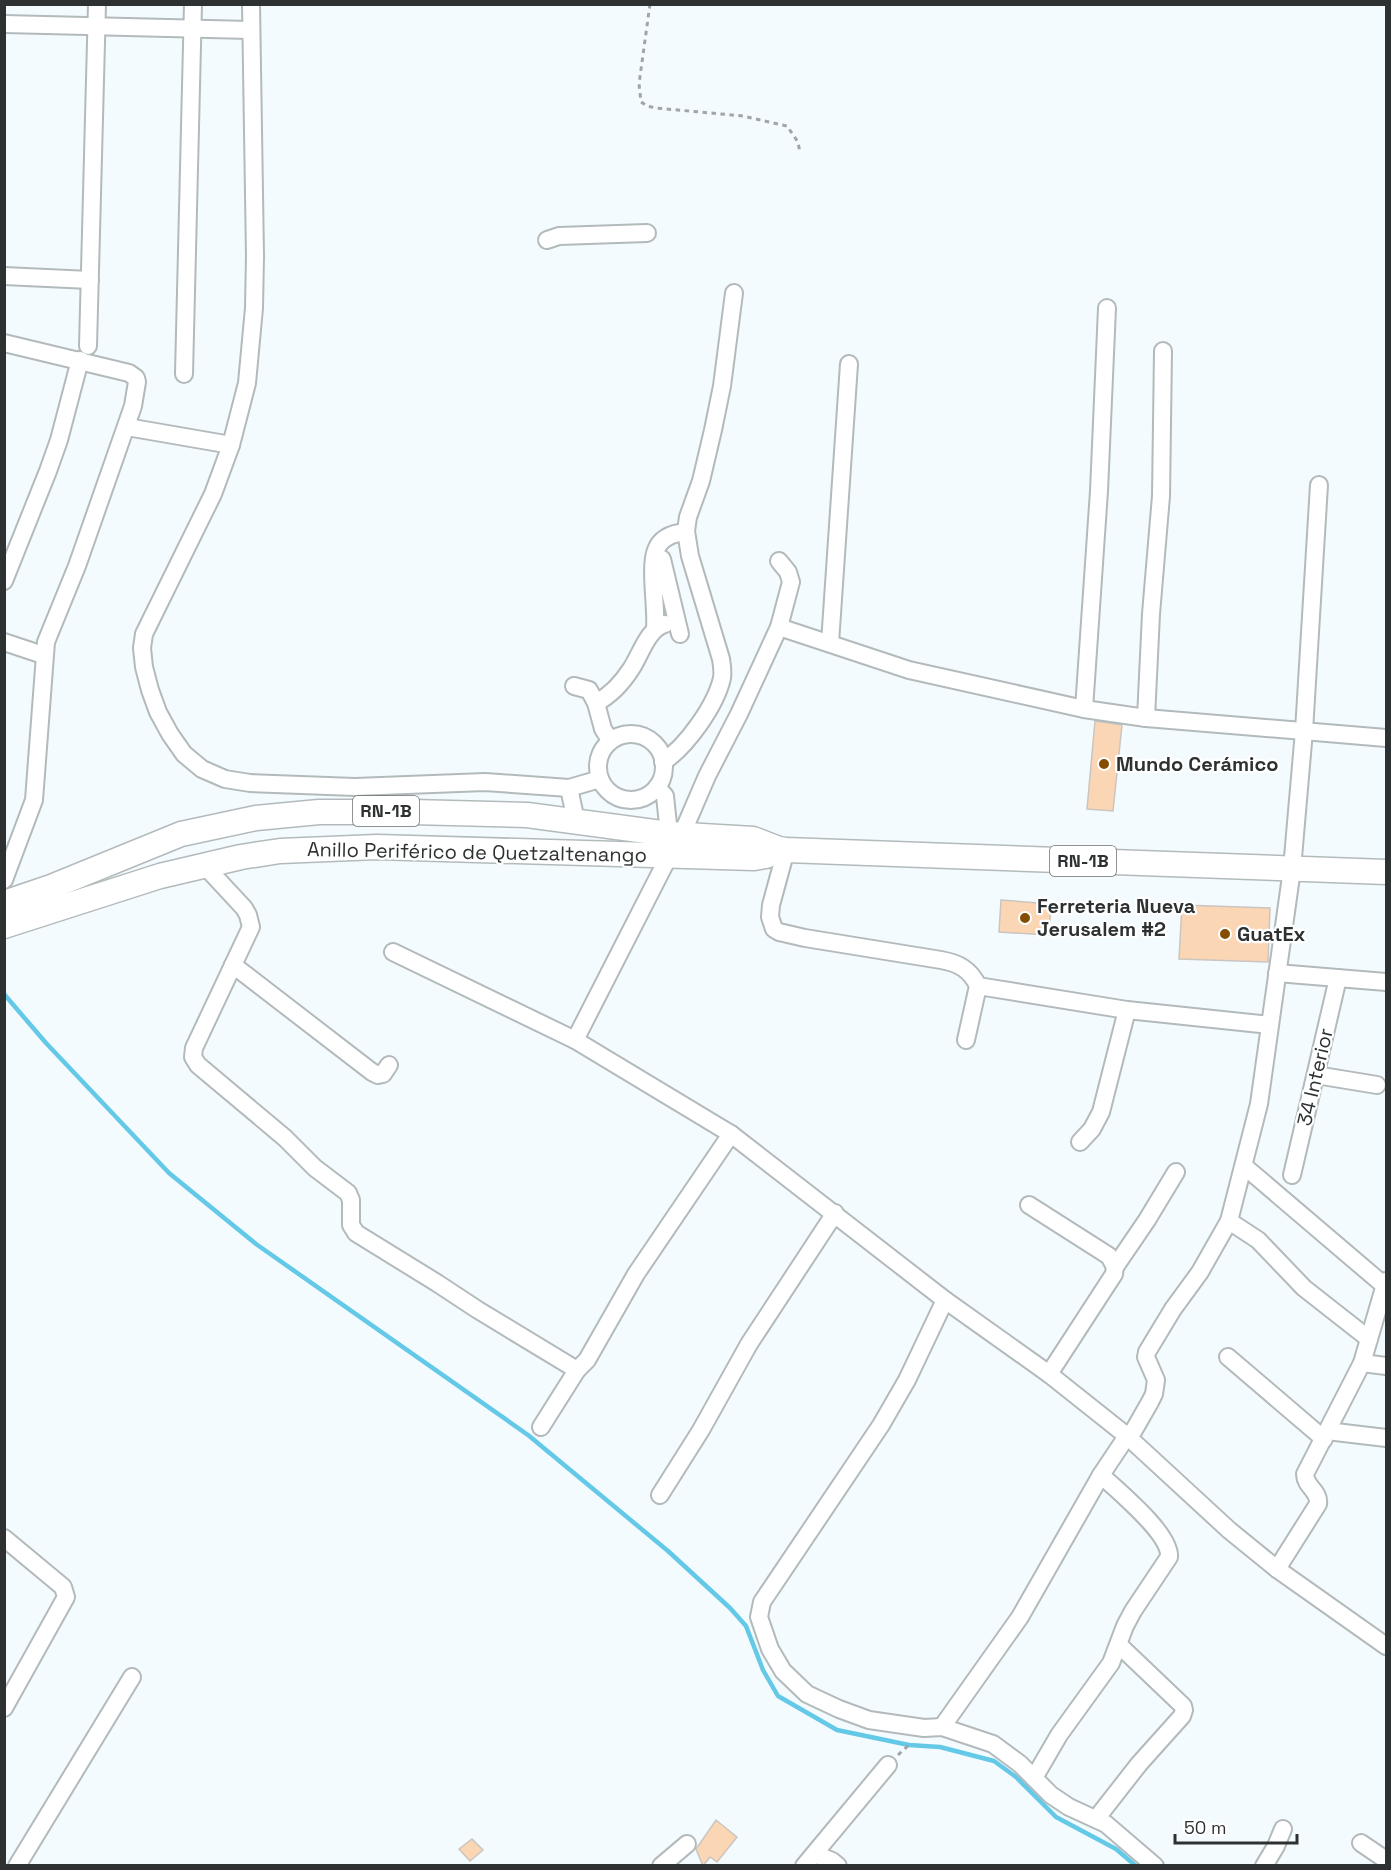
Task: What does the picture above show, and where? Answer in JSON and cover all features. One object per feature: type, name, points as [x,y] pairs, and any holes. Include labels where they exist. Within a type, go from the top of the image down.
[{"type":"highway","name":"Anillo Periférico de Quetzaltenango","points":[[4,903],[51,888],[181,834],[256,818],[319,812],[492,813],[576,821],[674,841]]},
{"type":"highway","name":"Anillo Periférico de Quetzaltenango","points":[[4,926],[160,876],[204,865],[280,851],[323,848],[510,850],[753,839],[782,850],[1386,872]]},
{"type":"street","points":[[4,581],[48,471],[84,353],[90,280],[97,4]]},
{"type":"street","points":[[184,374],[193,4]]},
{"type":"street","points":[[251,4],[255,256],[254,308],[247,383],[231,445],[213,494],[144,634],[142,648],[144,667],[158,712],[184,754],[202,769],[225,779],[250,783],[355,787],[485,782],[569,788],[600,778]]},
{"type":"street","points":[[4,24],[250,30]]},
{"type":"street","points":[[547,240],[559,236],[647,233]]},
{"type":"street","points":[[4,276],[90,280]]},
{"type":"street","points":[[663,762],[677,753],[693,734],[718,690],[723,675],[721,659],[690,556],[686,532],[688,517],[708,455],[718,408],[734,293]]},
{"type":"street","points":[[1084,709],[1099,491],[1107,308]]},
{"type":"street","points":[[4,343],[84,353],[129,373],[136,378],[137,387],[127,427],[77,566],[48,632],[43,654],[34,800],[4,880]]},
{"type":"street","points":[[1146,718],[1151,614],[1161,496],[1163,351]]},
{"type":"street","points":[[830,643],[849,364]]},
{"type":"street","points":[[127,427],[231,445]]},
{"type":"street","points":[[942,1727],[1020,1617],[1101,1475],[1127,1436],[1134,1430],[1154,1394],[1156,1380],[1146,1357],[1148,1350],[1173,1309],[1200,1272],[1229,1221],[1259,1104],[1292,868],[1304,731],[1318,485]]},
{"type":"street","points":[[596,703],[613,691],[630,671],[660,627],[654,555],[656,548],[673,534],[686,532]]},
{"type":"street","points":[[665,540],[662,545],[662,560],[680,634]]},
{"type":"street","points":[[575,1040],[740,714],[779,627],[791,582],[790,575],[779,561]]},
{"type":"street","points":[[779,627],[909,670],[1084,709],[1146,718],[1386,738]]},
{"type":"street","points":[[4,642],[43,654]]},
{"type":"street","points":[[574,686],[589,690],[596,703],[603,729],[610,740]]},
{"type":"street","points":[[632,734],[643,736],[653,742],[660,751],[663,762],[663,771],[657,787],[636,799],[625,799],[614,795],[606,788],[597,768],[598,758],[610,740],[621,735],[632,734]]},
{"type":"street","points":[[393,773],[425,784]]},
{"type":"street","points":[[657,787],[665,796],[674,841]]},
{"type":"street","points":[[569,788],[576,821]]},
{"type":"street","points":[[782,850],[771,905],[771,924],[774,929],[805,938],[953,962],[970,972],[978,986],[966,1040]]},
{"type":"street","points":[[204,865],[244,908],[251,927],[194,1048],[193,1057],[198,1065],[285,1138],[315,1168],[348,1193],[351,1200],[351,1225],[356,1233],[577,1370]]},
{"type":"street","points":[[393,952],[575,1040],[731,1134],[945,1300],[1049,1374],[1127,1436],[1229,1530],[1277,1569],[1386,1646]]},
{"type":"street","points":[[233,965],[372,1072],[378,1075],[383,1074],[388,1065]]},
{"type":"street","points":[[1277,974],[1386,982]]},
{"type":"street","name":"34 Interior","points":[[1292,1175],[1338,978]]},
{"type":"street","points":[[978,986],[1127,1010],[1270,1024]]},
{"type":"street","points":[[1080,1142],[1092,1129],[1101,1112],[1127,1010]]},
{"type":"street","points":[[1316,1075],[1377,1085]]},
{"type":"street","points":[[541,1427],[577,1370],[587,1360],[636,1274],[731,1134]]},
{"type":"street","points":[[1244,1166],[1386,1285],[1362,1363],[1305,1474],[1307,1484],[1317,1494],[1318,1504],[1277,1569]]},
{"type":"street","points":[[1049,1374],[1114,1274],[1115,1267],[1176,1172]]},
{"type":"street","points":[[1029,1205],[1109,1256],[1115,1267]]},
{"type":"street","points":[[660,1495],[701,1430],[749,1344],[835,1213]]},
{"type":"street","points":[[1229,1221],[1258,1240],[1305,1288],[1369,1339]]},
{"type":"street","points":[[945,1300],[907,1380],[881,1425],[768,1592],[759,1611],[760,1624],[778,1663],[788,1677],[807,1694],[839,1710],[869,1720],[924,1728],[942,1727],[998,1747],[1051,1795],[1117,1832],[1135,1851],[1155,1866]]},
{"type":"street","points":[[1228,1357],[1325,1435],[1386,1438]]},
{"type":"street","points":[[1362,1363],[1386,1366]]},
{"type":"street","points":[[1034,1778],[1059,1735],[1105,1672],[1119,1645],[1125,1626],[1146,1590],[1167,1562],[1170,1550],[1152,1525],[1101,1475]]},
{"type":"street","points":[[4,1538],[63,1587],[66,1592],[65,1602],[10,1684],[4,1708]]},
{"type":"street","points":[[1096,1819],[1145,1757],[1182,1716],[1184,1710],[1183,1706],[1150,1672],[1119,1645]]},
{"type":"street","points":[[17,1866],[132,1677]]},
{"type":"street","points":[[810,1860],[888,1765]]},
{"type":"street","points":[[1264,1866],[1283,1829]]},
{"type":"street","points":[[1361,1843],[1386,1860]]},
{"type":"street","points":[[661,1866],[687,1844]]},
{"type":"street","points":[[810,1860],[832,1861],[838,1866]]},
{"type":"path","points":[[650,4],[639,84],[641,102],[656,108],[743,117],[787,126],[798,142],[800,153]]},
{"type":"path","points":[[888,1765],[924,1728]]},
{"type":"building","name":"Mundo Cerámico","points":[[1095,721],[1122,725],[1113,811],[1087,809]]},
{"type":"building","name":"Ferreteria Nueva Jerusalem #2","points":[[1001,900],[1051,904],[1049,935],[999,932]]},
{"type":"building","name":"GuatEx","points":[[1182,905],[1270,908],[1268,962],[1179,959]]},
{"type":"building","points":[[716,1820],[737,1837],[717,1862],[710,1857],[703,1866],[696,1849]]},
{"type":"building","points":[[472,1839],[483,1850],[470,1861],[459,1849]]},
{"type":"waterway","points":[[4,994],[46,1043],[169,1173],[256,1244],[528,1435],[668,1551],[730,1608],[746,1626],[763,1670],[778,1696],[837,1730],[909,1745],[940,1747],[994,1761],[1016,1777],[1056,1817],[1116,1849],[1136,1866]]},
{"type":"place","name":"Mundo Cerámico","points":[[1104,764]]},
{"type":"place","name":"Ferreteria Nueva Jerusalem #2","points":[[1025,918]]},
{"type":"place","name":"GuatEx","points":[[1225,934]]}]
